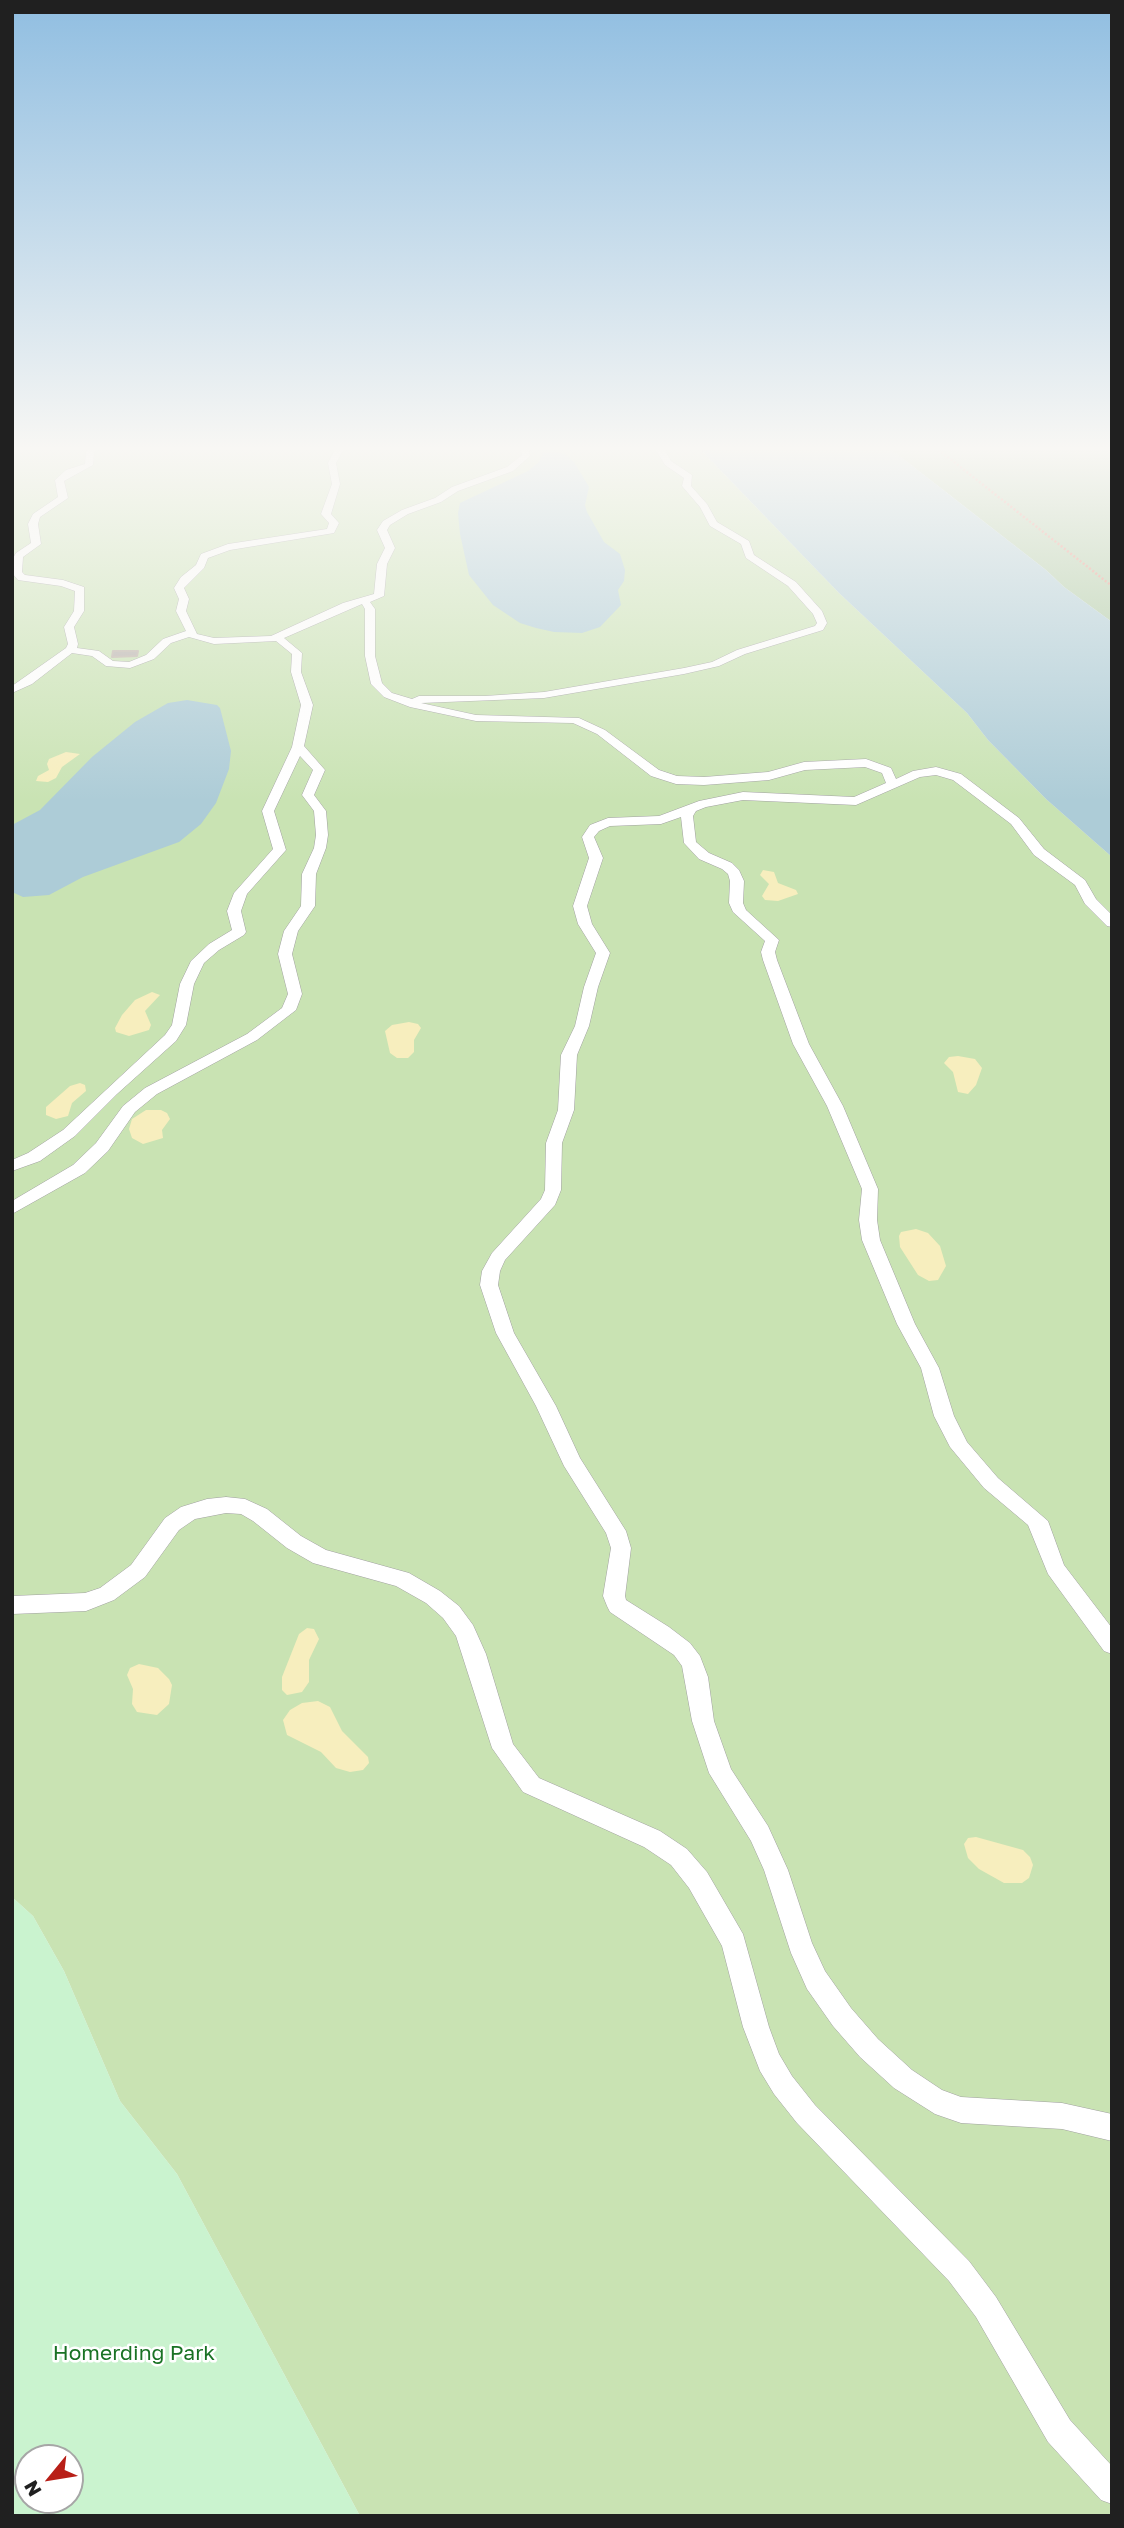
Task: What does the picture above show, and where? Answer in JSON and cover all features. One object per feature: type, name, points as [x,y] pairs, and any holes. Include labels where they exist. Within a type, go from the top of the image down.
[{"type":"lane","points":[[12,690],[28,682],[70,650],[73,644],[69,627],[79,611],[82,592],[71,585],[22,578],[17,573],[17,565]]},
{"type":"lane","points":[[201,565],[185,579],[179,589],[184,599],[181,611],[191,633],[197,638],[214,641],[253,642],[278,638],[336,610],[381,593],[382,565]]},
{"type":"lane","points":[[413,703],[419,699],[485,699],[544,695],[684,671],[715,664],[741,652],[820,628],[822,623],[818,613],[792,584],[763,565]]},
{"type":"lane","points":[[364,600],[370,609],[370,656],[377,684],[388,695],[425,709],[477,718],[575,720],[601,732],[655,773],[676,780],[704,781],[769,776],[804,766],[866,763],[887,771],[893,785]]},
{"type":"lane","points":[[70,650],[95,653],[110,664],[130,665],[150,657],[167,641],[191,633]]},
{"type":"lane","points":[[12,1167],[41,1153],[69,1133],[111,1091],[171,1038],[179,1025],[187,984],[198,961],[206,952],[239,932],[234,911],[241,893],[280,850],[268,811],[299,747],[307,705],[296,672],[297,653],[278,638]]},
{"type":"lane","points":[[12,1209],[63,1181],[87,1163],[129,1110],[151,1091],[252,1037],[289,1010],[295,994],[285,954],[286,947],[291,931],[308,906],[309,874],[322,835],[320,811],[308,795],[319,770],[299,747]]},
{"type":"lane","points":[[1112,923],[1090,901],[1080,883],[1039,852],[1015,821],[957,776],[936,771],[927,771],[856,801],[754,795],[691,808],[661,820],[608,822],[594,828],[588,837],[596,858],[581,897],[581,914],[603,953],[591,987],[582,1026],[569,1055],[566,1110],[554,1143],[553,1190],[549,1201],[498,1257],[491,1271],[489,1285],[492,1302],[516,1355],[546,1405],[571,1461],[616,1531],[621,1548],[614,1596],[618,1606],[671,1641],[692,1662],[703,1721],[721,1773],[760,1834],[776,1870],[800,1945],[816,1980],[842,2017],[869,2048],[903,2079],[935,2101],[961,2110],[1062,2116],[1112,2128]]},
{"type":"lane","points":[[691,808],[687,817],[687,833],[691,843],[705,856],[727,866],[734,873],[737,881],[736,903],[740,912],[772,940],[768,952],[770,960],[801,1044],[835,1106],[870,1189],[868,1220],[871,1240],[906,1324],[930,1368],[944,1416],[960,1447],[991,1483],[1041,1527],[1055,1568],[1112,1645]]},
{"type":"lane","points":[[12,1605],[86,1602],[107,1594],[138,1571],[172,1524],[188,1513],[226,1505],[245,1507],[260,1515],[294,1542],[320,1557],[402,1579],[433,1597],[451,1612],[465,1631],[475,1654],[503,1748],[531,1785],[652,1839],[678,1857],[698,1880],[734,1942],[756,2027],[769,2062],[783,2085],[806,2114],[959,2270],[986,2307],[1059,2431],[1112,2488]]},
{"type":"path","points":[[1085,565],[1112,586]]},
{"type":"green space","points":[[12,565],[812,565],[967,713],[988,740],[1046,799],[1112,857],[1112,2516],[360,2516],[177,2174],[120,2101],[64,1971],[33,1916],[12,1897]]},
{"type":"green space","points":[[1040,565],[1112,565],[1112,622],[1064,587]]},
{"type":"green space","name":"Homerding Park","points":[[12,1897],[33,1916],[64,1971],[120,2101],[177,2174],[360,2516],[12,2516]]},
{"type":"sand","points":[[66,752],[80,754],[62,767],[56,778],[48,782],[36,781],[38,776],[49,770],[49,759]]},
{"type":"sand","points":[[763,870],[774,872],[778,883],[796,890],[798,894],[778,901],[765,900],[762,896],[769,884],[760,875]]},
{"type":"sand","points":[[152,992],[160,995],[145,1011],[151,1025],[149,1030],[129,1036],[116,1032],[115,1028],[122,1015],[135,1000]]},
{"type":"sand","points":[[409,1022],[418,1024],[421,1028],[414,1040],[414,1052],[408,1058],[397,1058],[390,1053],[385,1031],[392,1025]]},
{"type":"sand","points":[[949,1057],[975,1059],[982,1068],[976,1085],[968,1094],[958,1092],[953,1072],[944,1063]]},
{"type":"sand","points":[[80,1083],[85,1085],[86,1091],[72,1103],[68,1116],[56,1119],[46,1115],[46,1107],[70,1086]]},
{"type":"sand","points":[[146,1110],[161,1110],[167,1113],[170,1119],[162,1130],[163,1138],[143,1144],[132,1138],[129,1129],[132,1119]]},
{"type":"sand","points":[[916,1229],[928,1233],[940,1246],[946,1266],[938,1280],[929,1281],[918,1275],[900,1247],[901,1232]]},
{"type":"sand","points":[[307,1628],[314,1629],[319,1639],[309,1660],[309,1682],[302,1692],[287,1695],[282,1690],[282,1677],[299,1634]]},
{"type":"sand","points":[[139,1664],[158,1668],[172,1685],[169,1704],[157,1715],[137,1712],[132,1704],[133,1689],[127,1675],[130,1668]]},
{"type":"sand","points":[[318,1701],[330,1707],[342,1731],[368,1757],[369,1763],[363,1770],[350,1772],[336,1768],[321,1752],[287,1735],[283,1720],[290,1710],[302,1703]]},
{"type":"sand","points":[[976,1837],[1023,1850],[1033,1865],[1029,1878],[1022,1883],[1004,1883],[979,1869],[968,1858],[964,1844],[968,1838]]},
{"type":"water","points":[[467,565],[623,565],[625,570],[624,581],[618,590],[621,605],[600,627],[582,633],[554,632],[520,623],[493,605],[469,575]]},
{"type":"water","points":[[812,565],[1040,565],[1064,587],[1112,622],[1112,857],[1046,799],[988,740],[967,713]]},
{"type":"water","points":[[187,700],[217,705],[220,708],[231,751],[229,769],[216,803],[201,824],[179,842],[83,877],[49,895],[23,897],[12,892],[12,825],[40,810],[92,757],[135,722],[168,703]]},
{"type":"building","points":[[113,651],[138,651],[137,656],[112,657]]}]
